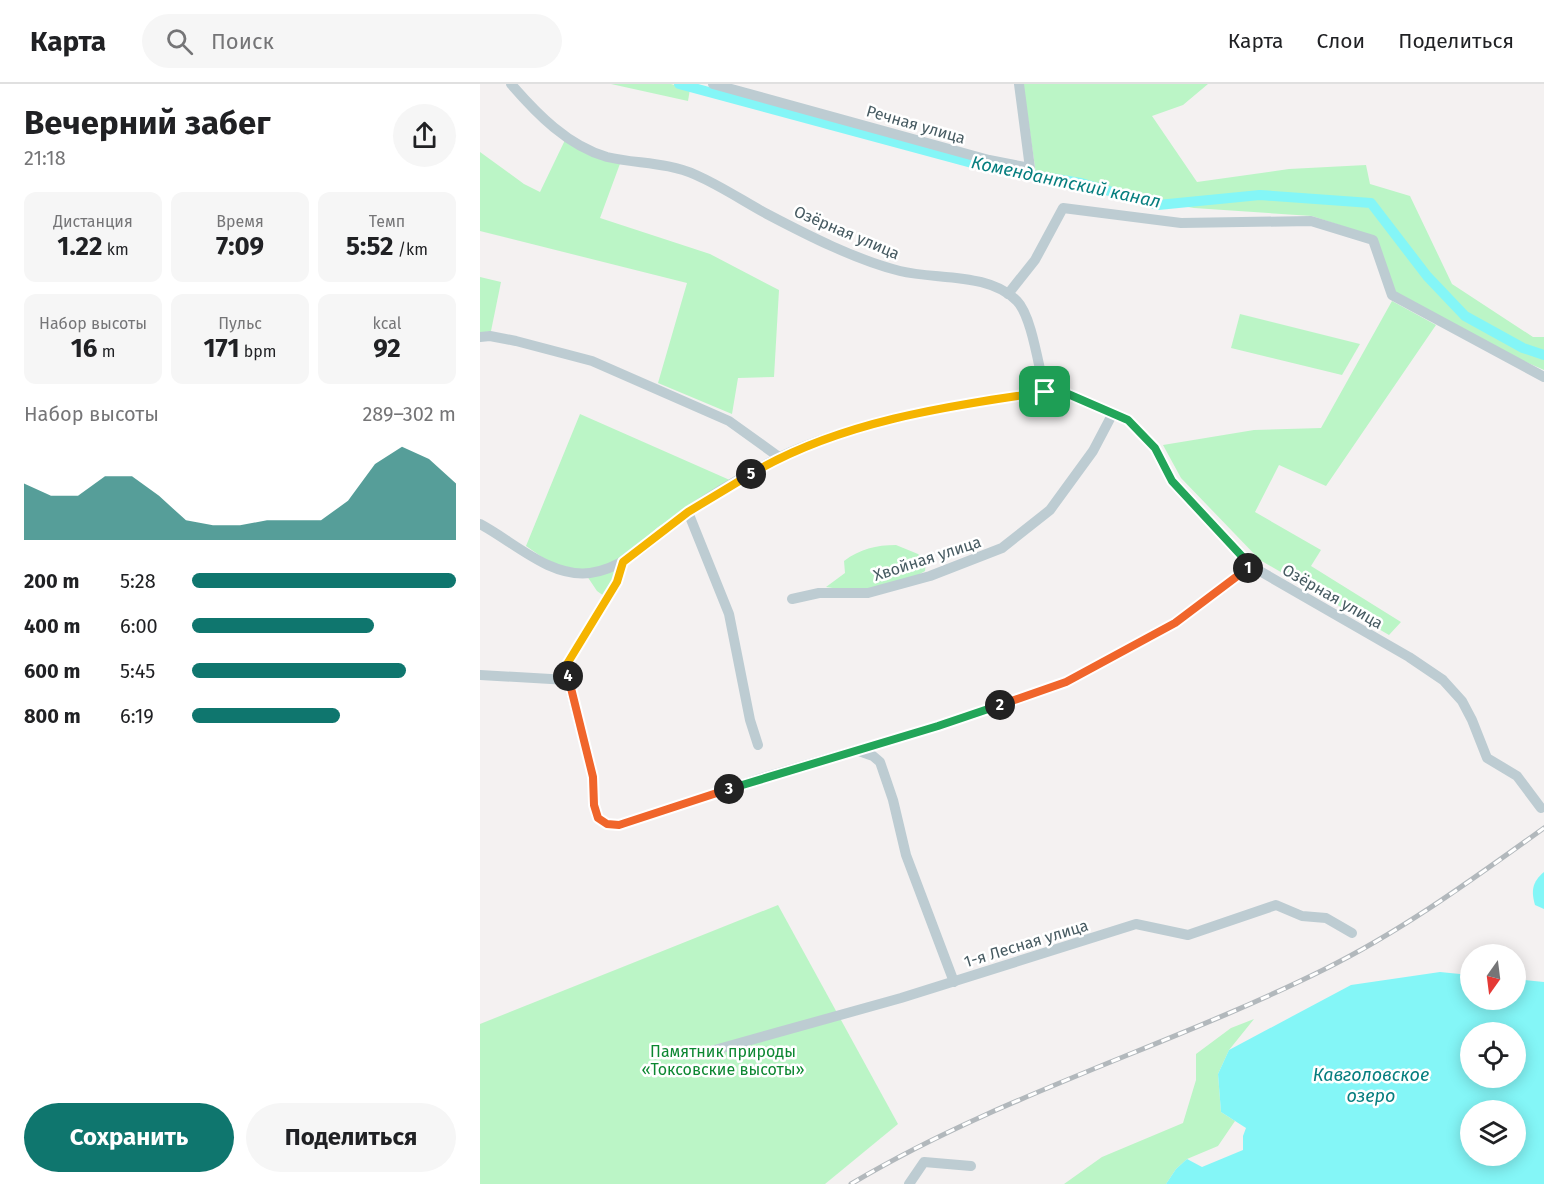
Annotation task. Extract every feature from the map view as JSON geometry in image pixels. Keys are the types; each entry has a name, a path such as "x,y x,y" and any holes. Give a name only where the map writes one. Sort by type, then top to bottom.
{"street":[{"name":"Озёрная улица","path":"511,84 551,126 577,143 606,156 665,164 695,174 814,238 900,271 967,280 993,286 1008,294"},
{"name":"Речная улица","path":"713,84 989,160 1030,168 1019,84"},
{"path":"1045,392 1027,321 1018,302 1008,294 1035,260 1063,208 1181,223 1311,221 1373,240 1392,295 1544,377"},
{"path":"480,338 490,336 516,341 592,361 729,421 779,457"},
{"name":"Озёрная улица","path":"623,562 688,512 779,457 841,435 913,416 1045,392 1068,394 1128,420 1155,448 1172,481 1251,566 1409,657 1443,680 1462,701 1487,758 1517,776 1541,808"},
{"name":"Хвойная улица","path":"792,599 819,593 868,593 930,576 1002,548 1050,510 1093,451 1113,413"},
{"path":"688,512 729,614 750,720 758,745"},
{"path":"480,524 551,567 590,573 623,562"},
{"path":"623,562 617,582 567,664 568,680 593,777 594,805 598,818 607,824 619,825 938,726 1066,682 1175,623 1251,566"},
{"path":"480,675 568,680"},
{"path":"856,750 873,756 880,762 893,800 906,855 954,982"},
{"name":"1-я Лесная улица","path":"704,1053 954,982 1136,924 1188,935 1276,905 1302,916 1326,918 1352,933"},
{"path":"909,1184 924,1162 971,1166"}],"green space":[{"path":"611,84 671,84 690,89 688,101"},
{"path":"1023,84 1208,84 1183,105 1152,116 1197,182 1289,169 1366,165 1370,184 1410,196 1452,284 1533,337 1544,337 1544,370 1500,351 1396,293 1375,237 1312,216 1194,208 1037,181"},
{"path":"566,138 621,161 600,218 710,254 779,290 774,377 738,378 732,414 658,383 687,283 480,231 480,152 524,184 540,192"},
{"path":"480,277 501,282 491,331 480,333"},
{"path":"1392,301 1436,325 1326,486 1279,465 1255,512 1321,550 1311,566 1401,622 1389,635 1260,560 1181,478 1163,445 1254,430 1321,428"},
{"path":"1240,314 1360,344 1342,375 1231,348"},
{"path":"580,414 732,481 658,527 622,558 627,563 604,596 597,591 587,576 572,568 552,564 526,546"},
{"path":"896,545 918,554 926,562 925,571 890,586 851,590 826,587 845,573 844,561 856,553 868,548"},
{"name":"Памятник природы «Токсовские высоты»","path":"778,905 898,1124 825,1184 480,1184 480,1024"},
{"path":"1254,1019 1229,1050 1218,1074 1221,1112 1235,1121 1218,1146 1187,1159 1176,1169 1166,1184 1064,1184 1102,1157 1183,1123 1196,1080 1196,1054 1231,1028"}],"water":[{"path":"1544,872 1544,909 1535,905 1533,891 1537,879"},
{"name":"Кавголовское озеро","path":"1440,972 1460,974 1460,1010 1526,1010 1526,980 1544,982 1544,1184 1166,1184 1176,1169 1187,1159 1202,1167 1243,1150 1243,1136 1246,1128 1221,1112 1218,1074 1229,1050 1351,985"}],"waterway":[{"name":"Комендантский канал","path":"679,84 994,169 1081,183 1158,205 1260,195 1371,203 1427,276 1465,316 1523,348 1544,355"}],"railway":[{"path":"851,1184 908,1152 1025,1097 1264,998 1323,970 1381,939 1464,885 1544,828"}],"route":[{"path":"1045,392 1068,394 1128,420 1155,448 1172,481 1251,566 1175,623 1066,682 938,726 768,776 619,825 607,824 598,818 594,805 593,777 568,680 567,664 617,582 623,562 688,512 779,457 806,446 913,416 1045,392"}]}
